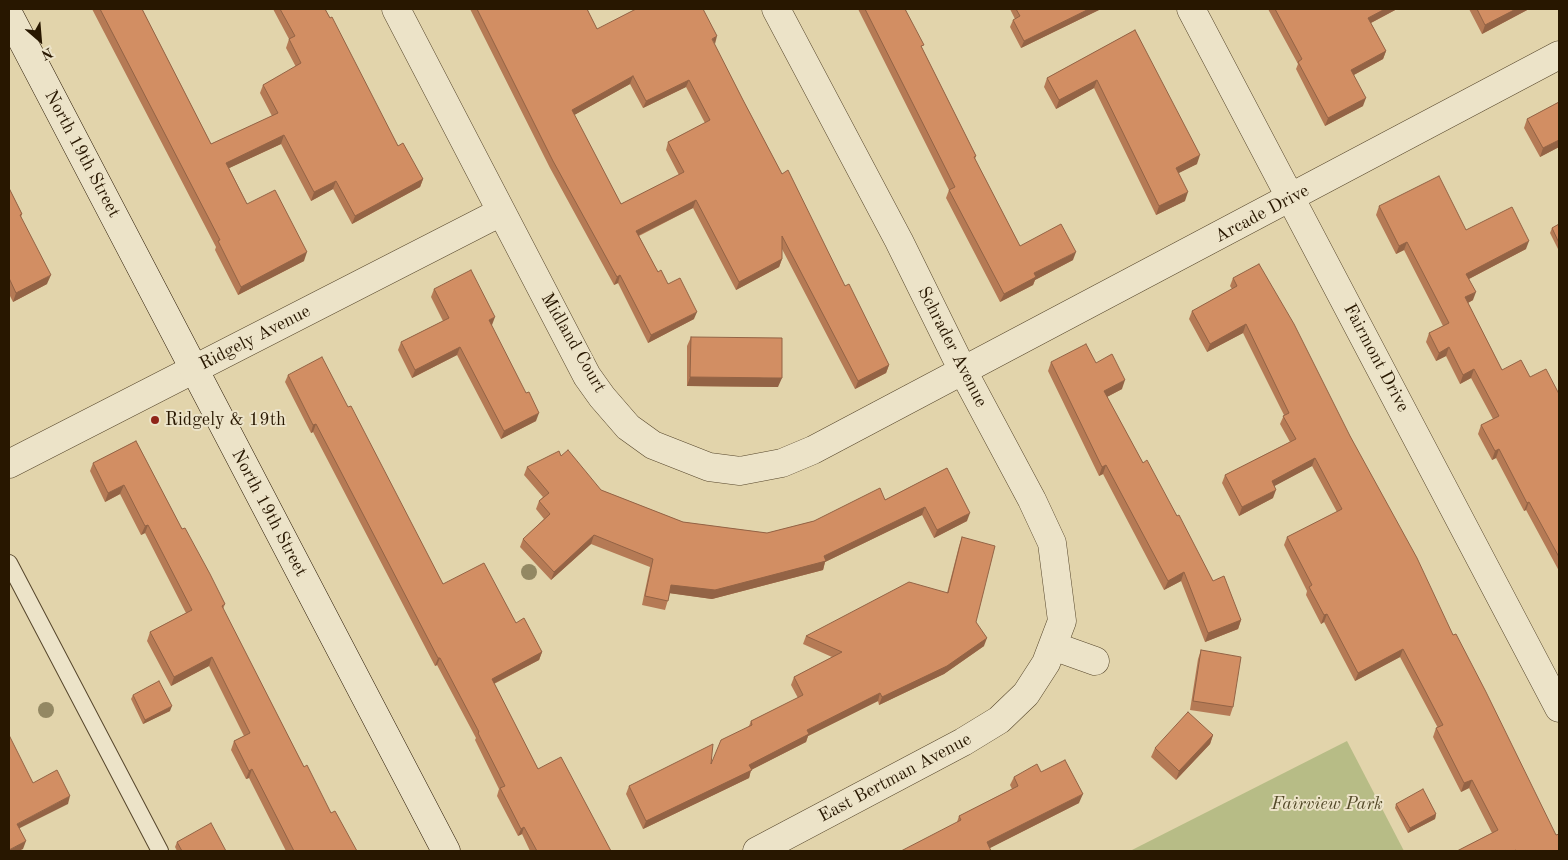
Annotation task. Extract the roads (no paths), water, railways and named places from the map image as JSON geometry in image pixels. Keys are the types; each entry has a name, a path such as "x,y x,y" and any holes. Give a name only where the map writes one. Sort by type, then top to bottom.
{"street":[{"name":"Midland Court","path":"396,9 588,376 602,397 628,427 653,445 708,467 740,471 782,463 813,450 962,371"},
{"name":"Schrader Avenue","path":"776,9 899,241 962,371 1032,500 1052,543 1062,621 1046,663 1026,694"},
{"name":"Fairmont Drive","path":"1191,9 1559,708"},
{"name":"North 19th Street","path":"9,16 446,851"},
{"name":"Arcade Drive","path":"962,371 1292,199 1559,55"},
{"name":"Ridgely Avenue","path":"9,464 501,212"},
{"path":"1053,646 1096,661"},
{"name":"East Bertman Avenue","path":"757,851 963,742 998,720 1026,694"}],"lane":[{"path":"9,563 160,851"}],"place":[{"name":"Ridgely & 19th","path":"155,420"}],"park label":[{"name":"Fairview Park","path":"1327,804"}]}
